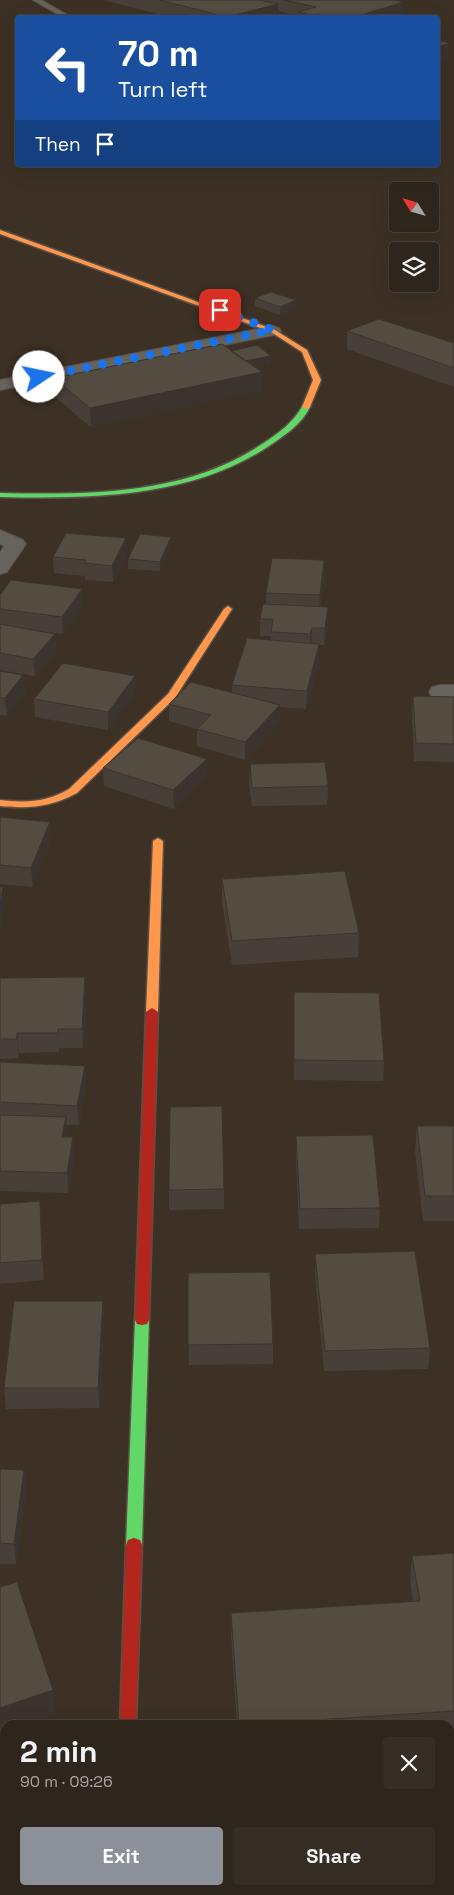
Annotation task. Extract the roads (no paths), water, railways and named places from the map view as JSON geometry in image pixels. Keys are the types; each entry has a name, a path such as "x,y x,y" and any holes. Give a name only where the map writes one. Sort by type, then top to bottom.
{"street":[{"path":"0,232 273,330 304,351 317,380 296,424 258,452 190,480 118,493 0,495"},
{"path":"0,385 273,330"},
{"path":"0,536 16,544 0,568"},
{"path":"0,803 26,808 35,807 62,799 73,791 172,696 228,608"},
{"path":"128,1720 158,841"}],"lane":[{"path":"36,0 64,15"}]}
